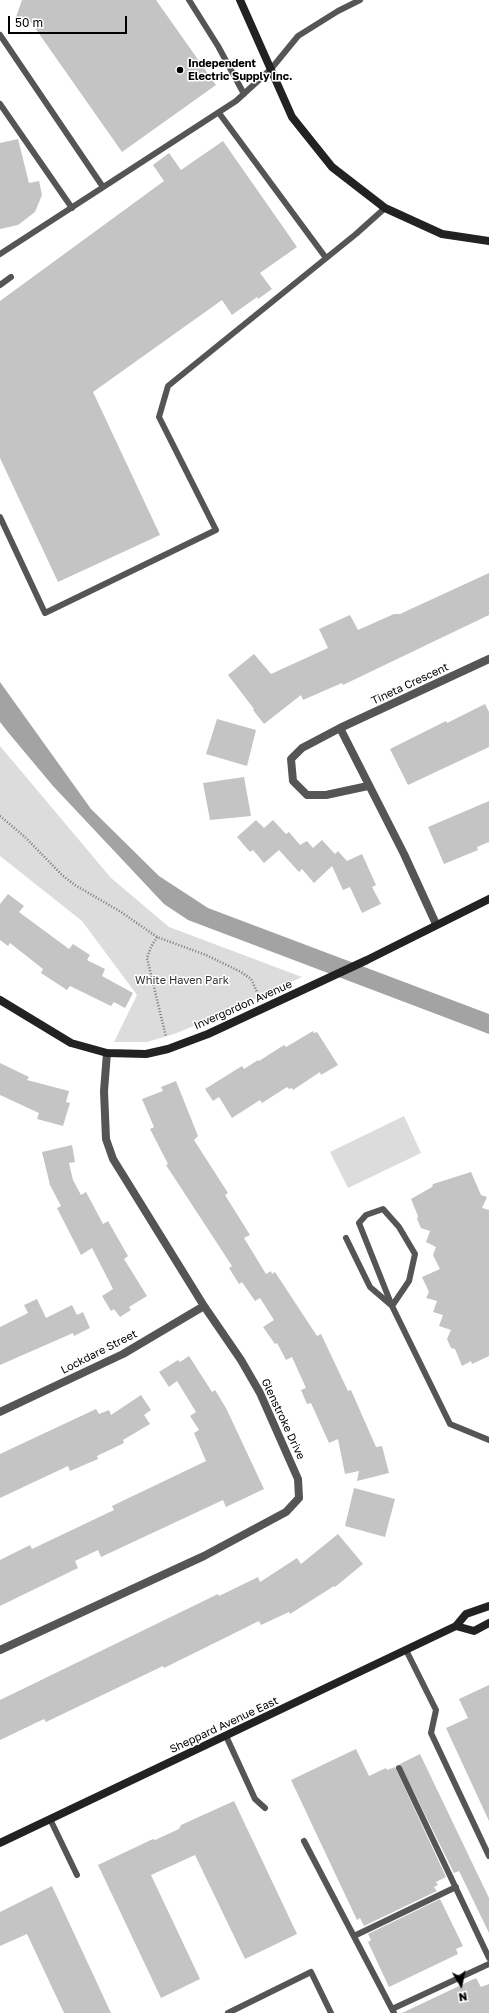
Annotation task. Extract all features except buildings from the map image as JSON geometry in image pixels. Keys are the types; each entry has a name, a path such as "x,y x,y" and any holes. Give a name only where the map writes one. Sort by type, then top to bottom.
{"main road":[{"path":"240,0 272,69 292,117 332,167 385,208 442,234 489,241"},
{"name":"Invergordon Avenue","path":"0,1000 71,1043 107,1053 146,1054 168,1049 208,1034 367,960 436,924 489,899"},
{"name":"Sheppard Avenue East","path":"0,1843 456,1626 466,1614 489,1606"},
{"path":"456,1626 474,1631 489,1623"}],"street":[{"name":"Tineta Crescent","path":"368,786 326,795 307,795 293,781 291,759 302,748 340,728 489,658"},
{"path":"340,728 368,786 404,854 436,924"},
{"name":"Glenstroke Drive","path":"0,1650 204,1556 286,1512 298,1498 298,1479 260,1393 241,1360 204,1306 113,1159 106,1139 104,1091 107,1053"},
{"name":"Lockdare Street","path":"0,1412 123,1354 204,1306"}],"lane":[{"path":"189,0 218,46 244,94"},
{"path":"0,254 219,113 244,94 272,69 298,36 338,11 360,0"},
{"path":"0,35 103,187"},
{"path":"0,104 72,208"},
{"path":"219,113 326,258"},
{"path":"0,517 45,613 216,530 159,417 168,386 326,258 385,208"},
{"path":"0,285 11,277"},
{"path":"392,1306 409,1281 415,1254 400,1227 383,1209 366,1215 359,1223 392,1306 450,1424 489,1440"},
{"path":"346,1238 370,1287 392,1306"},
{"path":"406,1650 436,1710 431,1733 489,1856"},
{"path":"226,1736 255,1799 265,1808"},
{"path":"399,1768 489,1958"},
{"path":"50,1819 78,1875"},
{"path":"304,1840 393,2011 489,1964"},
{"path":"354,1936 456,1887"},
{"path":"228,2013 311,1972 331,2013"}],"path":[{"path":"0,816 25,837 66,878 157,937 206,955 241,972 251,979 265,1007"},
{"path":"157,937 151,946 147,958 168,1049"}],"green space":[{"name":"White Haven Park","path":"0,746 111,878 169,927 302,977 219,1016 174,1034 147,1042 114,1042 137,995 82,921 0,856"},
{"path":"404,1116 421,1153 348,1188 330,1152"}],"shaded area":[{"path":"0,682 91,809 159,876 208,908 489,1014 489,1034 188,920 164,904 53,786 0,722"}],"place":[{"name":"Independent Electric Supply Inc.","path":"180,70"}]}
